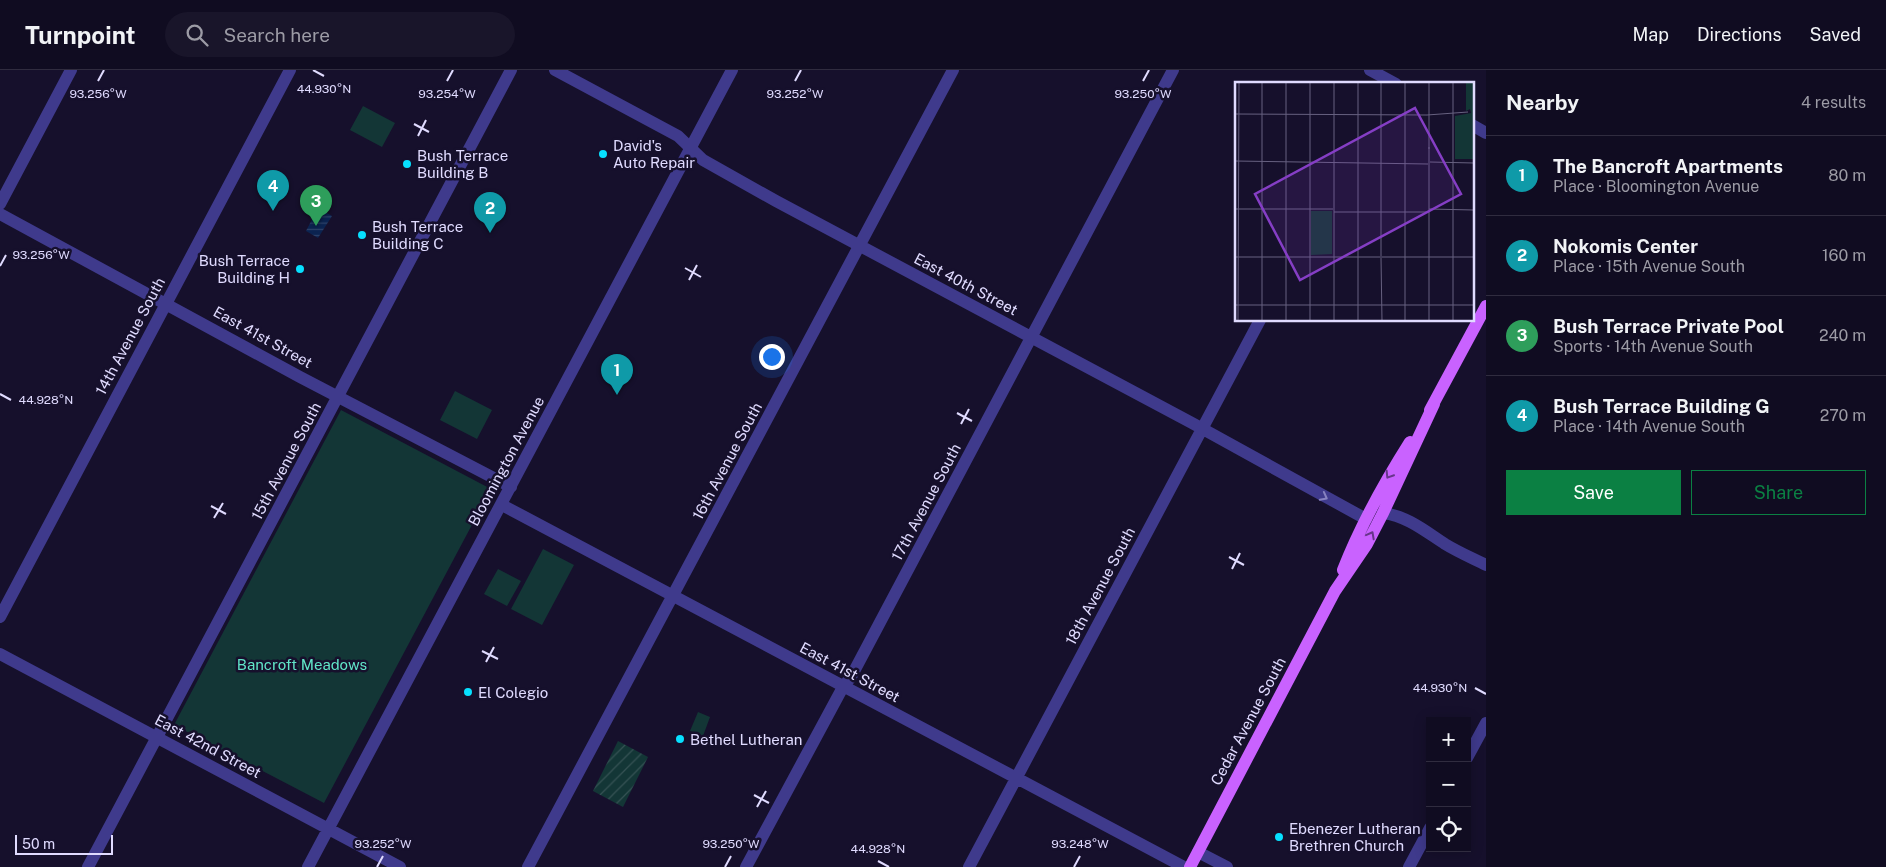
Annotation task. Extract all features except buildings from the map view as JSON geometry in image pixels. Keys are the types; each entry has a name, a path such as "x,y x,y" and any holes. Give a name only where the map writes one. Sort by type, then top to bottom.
{"main road":[{"name":"Cedar Avenue South","path":"1190,867 1335,591 1367,544 1434,404 1486,306"},
{"name":"Cedar Avenue South","path":"1335,591 1355,539 1384,482 1434,404"}],"street":[{"path":"0,204 71,70"},
{"name":"14th Avenue South","path":"0,617 290,70"},
{"name":"15th Avenue South","path":"88,867 338,397 464,154 511,70"},
{"name":"East 40th Street","path":"555,70 678,136 703,160 1202,428 1366,519"},
{"name":"Bloomington Avenue","path":"308,867 732,70"},
{"name":"16th Avenue South","path":"528,867 953,70"},
{"name":"17th Avenue South","path":"746,867 843,687 851,677 1173,70"},
{"path":"1370,70 1391,79"},
{"path":"1474,127 1486,133"},
{"name":"East 41st Street","path":"0,214 338,397 511,487"},
{"name":"18th Avenue South","path":"969,867 1259,321"},
{"name":"East 41st Street","path":"502,505 1184,867"},
{"path":"1383,513 1396,514 1486,566"},
{"name":"East 42nd Street","path":"0,654 400,867"},
{"path":"1471,750 1486,722"},
{"path":"1409,867 1426,835"},
{"path":"1198,852 1227,867"}],"green space":[{"path":"363,106 395,123 382,147 350,130"},
{"path":"455,391 492,410 477,439 440,420"},
{"name":"Bancroft Meadows","path":"341,410 491,489 324,803 174,725"},
{"path":"543,549 574,565 542,625 511,609"},
{"path":"498,569 521,581 507,606 484,594"},
{"path":"698,712 710,717 703,736 690,731"},
{"path":"618,741 648,757 623,807 593,791"}],"water":[{"path":"318,208 332,216 318,238 306,231"}],"place":[{"name":"David's Auto Repair","path":"603,154"},
{"name":"Bush Terrace Building B","path":"407,164"},
{"name":"Bush Terrace Building G","path":"273,211"},
{"name":"Bush Terrace Private Pool","path":"316,226"},
{"name":"Nokomis Center","path":"490,233"},
{"name":"Bush Terrace Building C","path":"362,235"},
{"name":"Bush Terrace Building H","path":"300,269"},
{"name":"The Bancroft Apartments","path":"617,395"},
{"name":"El Colegio","path":"468,692"},
{"name":"Bethel Lutheran","path":"680,739"},
{"name":"Ebenezer Lutheran Brethren Church","path":"1279,837"}]}
